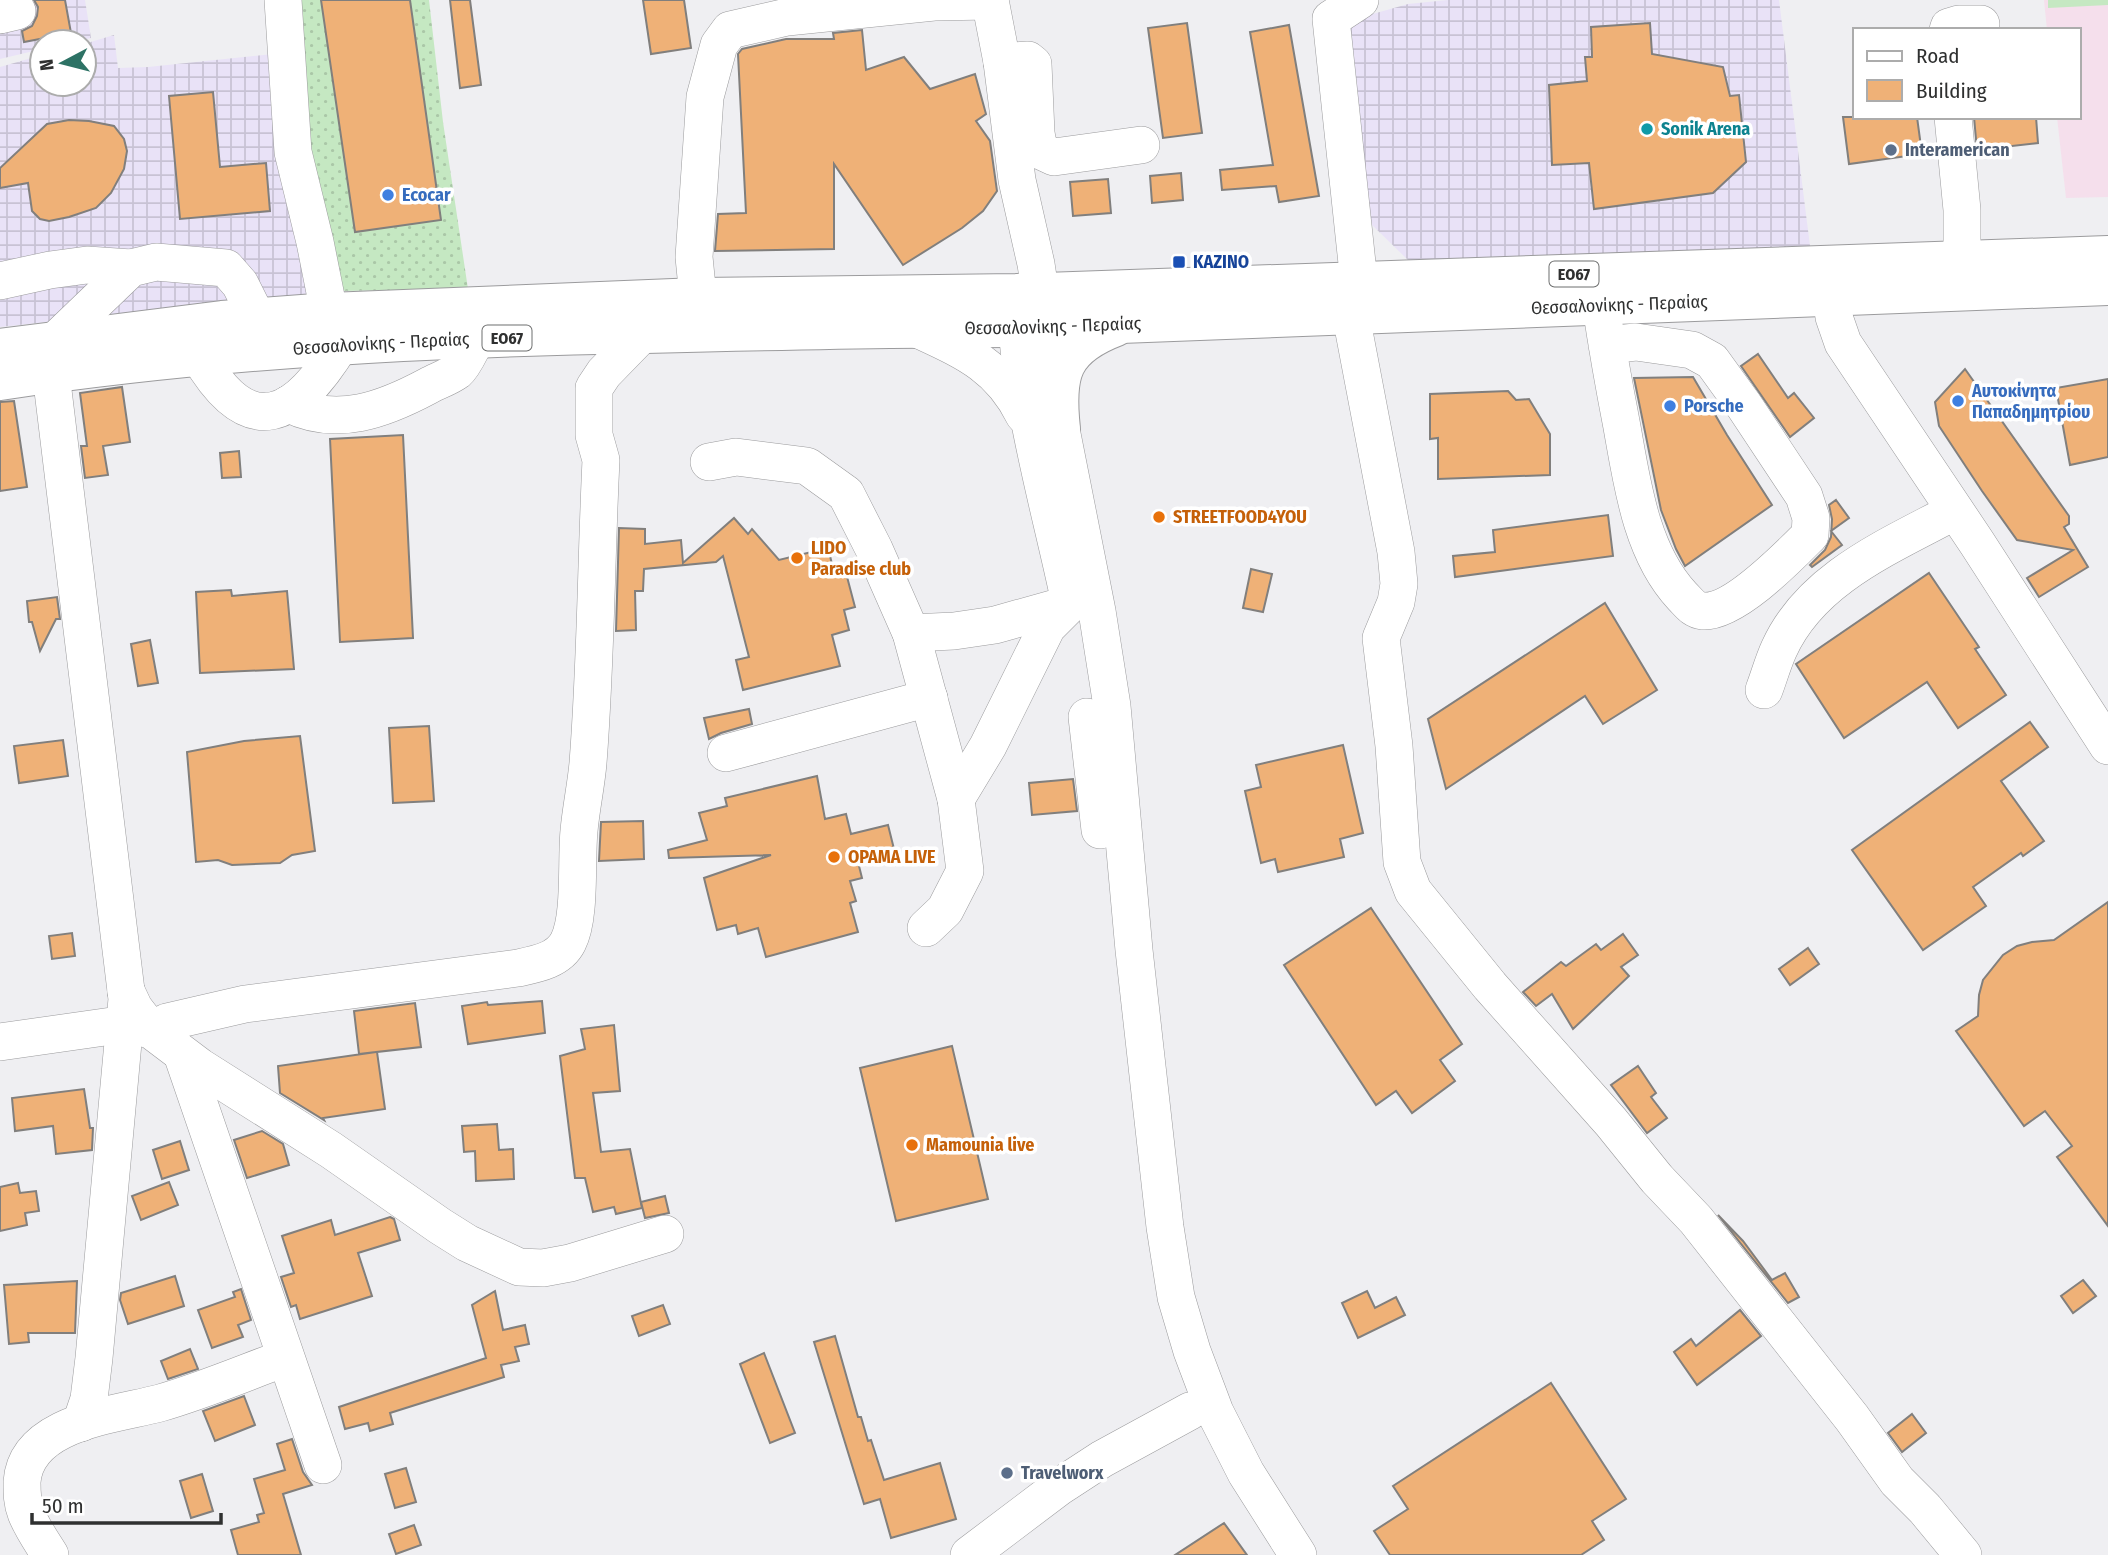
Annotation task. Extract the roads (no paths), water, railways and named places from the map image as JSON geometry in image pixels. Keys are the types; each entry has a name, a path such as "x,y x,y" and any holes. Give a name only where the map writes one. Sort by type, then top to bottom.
{"main road":[{"name":"Θεσσαλονίκης - Περαίας","path":"0,348 53,358 199,355 335,328 698,297 1030,310 1355,299 1962,260 2108,255"},
{"name":"Θεσσαλονίκης - Περαίας","path":"0,381 53,358 256,316 335,328 477,338 913,327 1030,310 1123,324 1355,299 1601,306 2108,286"},
{"path":"1047,432 1065,365 1077,347 1094,335 1123,324"}],"street":[{"path":"199,355 209,374 238,403 268,412 281,410 314,385 335,328 293,152 283,0"},
{"path":"698,297 694,257 705,97 719,45 730,30 787,18 934,2 990,0 1002,62 1030,310 1070,604 1080,653 1149,1266 1160,1319 1191,1411 1211,1455 1269,1555"},
{"path":"1360,0 1331,19 1355,299 1396,552 1399,584 1396,602 1381,638 1394,746 1402,862 1413,891 1490,986 1611,1122 1657,1179 1696,1220 1853,1418 1897,1481 1925,1509 1963,1555"},
{"path":"1002,62 1028,60 1033,64 1039,150 1054,157 1141,145"},
{"path":"1953,119 1962,210 1962,260"},
{"path":"0,281 87,265 131,268 156,262 226,268 240,284 256,316"},
{"path":"81,1423 89,1399 134,1015 53,358 131,268"},
{"path":"1831,296 1834,317 1843,343 2108,746"},
{"path":"1601,306 1607,345 1632,482 1648,537 1666,574 1694,609 1706,611 1718,608 1752,589 1810,535 1811,517 1804,496 1712,361 1692,350 1680,348 1636,342 1607,345"},
{"path":"913,327 966,352 1000,378 1017,402 1047,432 1097,611 1112,706 1134,950 1165,1227 1177,1297 1192,1351 1215,1412 1246,1473 1298,1555"},
{"path":"0,1042 134,1015 177,1019 257,1002 519,968 557,955 567,944 573,929 579,830 589,741 601,460 594,435 594,388 604,373 642,334"},
{"path":"289,404 318,415 352,415 383,408 458,370 477,338"},
{"path":"709,462 736,457 807,466 846,494 911,633 956,799 965,871 945,910 926,928"},
{"path":"1764,690 1779,649 1791,628 1830,583 1874,555 1955,511"},
{"path":"911,633 995,625 1070,604"},
{"path":"956,799 988,746 1047,627 1070,604"},
{"path":"726,753 929,698"},
{"path":"134,1015 182,1054 331,1150 440,1226 467,1243 519,1267 543,1268 570,1264 665,1234"},
{"path":"182,1054 323,1465"},
{"path":"50,1555 8,1511 22,1496 23,1476 28,1459 46,1439 66,1428 163,1402 285,1359"},
{"path":"969,1555 1102,1459 1191,1411"}],"place":[{"name":"Sonik Arena","path":"1647,129"},
{"name":"Interamerican","path":"1891,150"},
{"name":"Ecocar","path":"388,195"},
{"name":"ΚΑΖΙΝΟ","path":"1179,262"},
{"name":"Αυτοκίνητα Παπαδημητρίου","path":"1958,401"},
{"name":"Porsche","path":"1670,406"},
{"name":"STREETFOOD4YOU","path":"1159,517"},
{"name":"LIDO Paradise club","path":"797,558"},
{"name":"ΟΡΑΜΑ LIVE","path":"834,857"},
{"name":"Mamounia live","path":"912,1145"},
{"name":"Travelworx","path":"1007,1473"}]}
